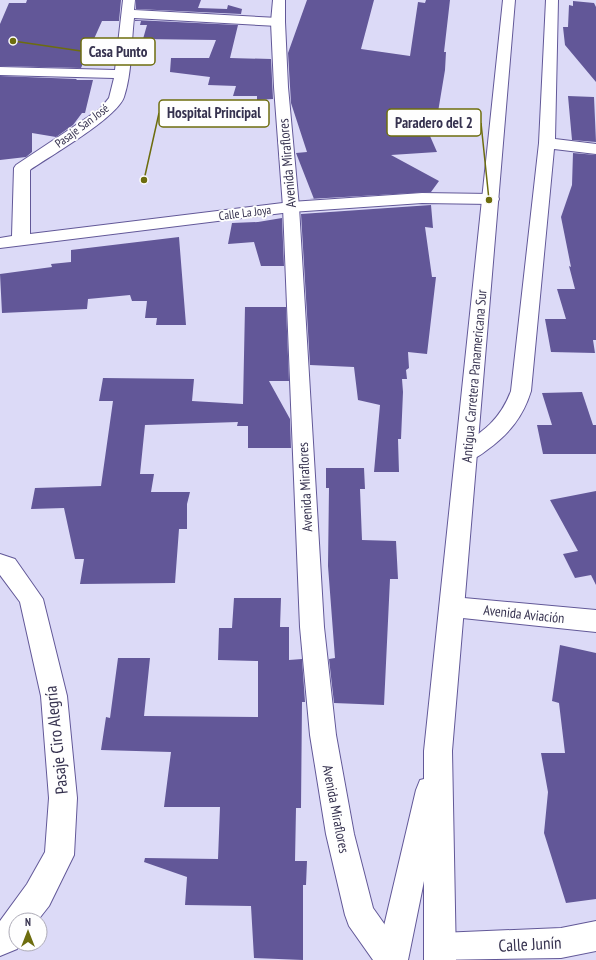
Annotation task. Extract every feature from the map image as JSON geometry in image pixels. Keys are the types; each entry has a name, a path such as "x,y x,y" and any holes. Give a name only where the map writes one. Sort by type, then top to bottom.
{"main road":[{"name":"Avenida Miraflores","path":"279,0 278,22 281,87 292,207 312,627 322,735 340,834 360,915 392,960"},
{"name":"Antigua Carretera Panamericana Sur","path":"440,954 438,751 509,0"},
{"path":"467,453 498,432 516,408 521,391 547,144 552,0"},
{"path":"128,7 278,22"},
{"name":"Pasaje San José","path":"21,240 22,168 105,112 116,99 121,74 128,7"},
{"path":"0,71 121,74"},
{"path":"547,144 596,149"},
{"name":"Calle La Joya","path":"0,243 292,207 422,198 491,199"},
{"name":"Pasaje Ciro Alegría","path":"0,564 7,566 30,599 54,696 63,798 59,855 38,895 25,912"},
{"name":"Avenida Aviación","path":"452,607 596,622"},
{"name":"Antigua Carretera Panamericana Sur","path":"392,960 438,751"},
{"path":"0,941 8,935"},
{"name":"Calle Junín","path":"440,954 561,943 596,936"}],"building":[{"path":"27,0 121,0 119,21 102,21 81,68 0,66 0,24 9,3 26,3"},
{"path":"136,0 201,0 198,8 227,9 228,5 242,9 241,14 136,9"},
{"path":"307,0 374,0 361,49 410,56 418,2 425,3 426,0 450,0 444,52 446,52 445,70 434,136 430,136 437,152 391,155 439,181 431,192 314,199 296,153 307,152 291,103 288,53"},
{"path":"573,1 594,3 596,7 596,82 565,45 563,27 568,27 569,5 573,6"},
{"path":"135,20 238,25 230,58 271,59 273,99 257,100 257,96 233,96 236,86 208,85 210,77 170,72 171,58 209,58 216,40 143,39 147,25 140,25 141,21"},
{"path":"0,76 93,80 85,113 82,113 73,125 56,137 32,133 32,152 26,157 0,160"},
{"path":"568,96 594,97 596,142 572,140"},
{"path":"573,153 596,155 596,340 593,340 595,353 551,352 545,319 566,319 557,289 575,289 569,266 571,267 561,217 572,185"},
{"path":"431,205 433,228 425,227 432,277 436,277 427,354 408,352 409,368 406,370 407,379 402,379 403,392 401,439 398,439 399,472 374,472 380,405 358,400 354,367 310,365 301,214"},
{"path":"282,218 284,266 261,266 254,242 228,244 232,223 258,222"},
{"path":"179,237 186,325 156,325 157,318 145,318 147,301 132,301 130,295 88,299 87,309 2,313 0,274 52,267 51,264 71,262 71,250"},
{"path":"245,307 286,307 289,381 269,381 290,419 291,448 248,448 248,426 237,426 238,422 145,425 140,474 154,474 151,492 190,492 187,504 187,529 179,529 175,583 80,584 84,559 75,559 64,508 31,509 35,488 101,486 113,401 99,401 103,378 194,379 192,401 243,404"},
{"path":"582,392 593,425 596,425 596,454 543,454 537,425 552,425 542,393"},
{"path":"326,468 364,468 365,489 360,489 362,540 396,541 398,579 390,579 384,705 334,703 329,659 335,658 328,566 329,488 326,488"},
{"path":"596,491 596,585 591,575 575,578 563,554 578,551 550,500"},
{"path":"234,598 281,598 280,627 289,627 289,660 302,659 305,702 302,702 301,808 296,808 295,861 307,861 306,885 303,885 303,960 254,958 251,906 185,905 187,877 144,862 145,858 218,859 220,807 164,807 171,752 101,750 106,717 110,718 118,658 150,658 144,716 258,717 258,661 218,660 219,628 232,628"},
{"path":"560,645 596,653 596,899 566,903 544,833 548,792 541,753 565,753 559,703 552,701"}],"place":[{"name":"Casa Punto","path":"13,41"},
{"name":"Hospital Principal","path":"144,180"},
{"name":"Paradero del 2","path":"489,200"}]}
